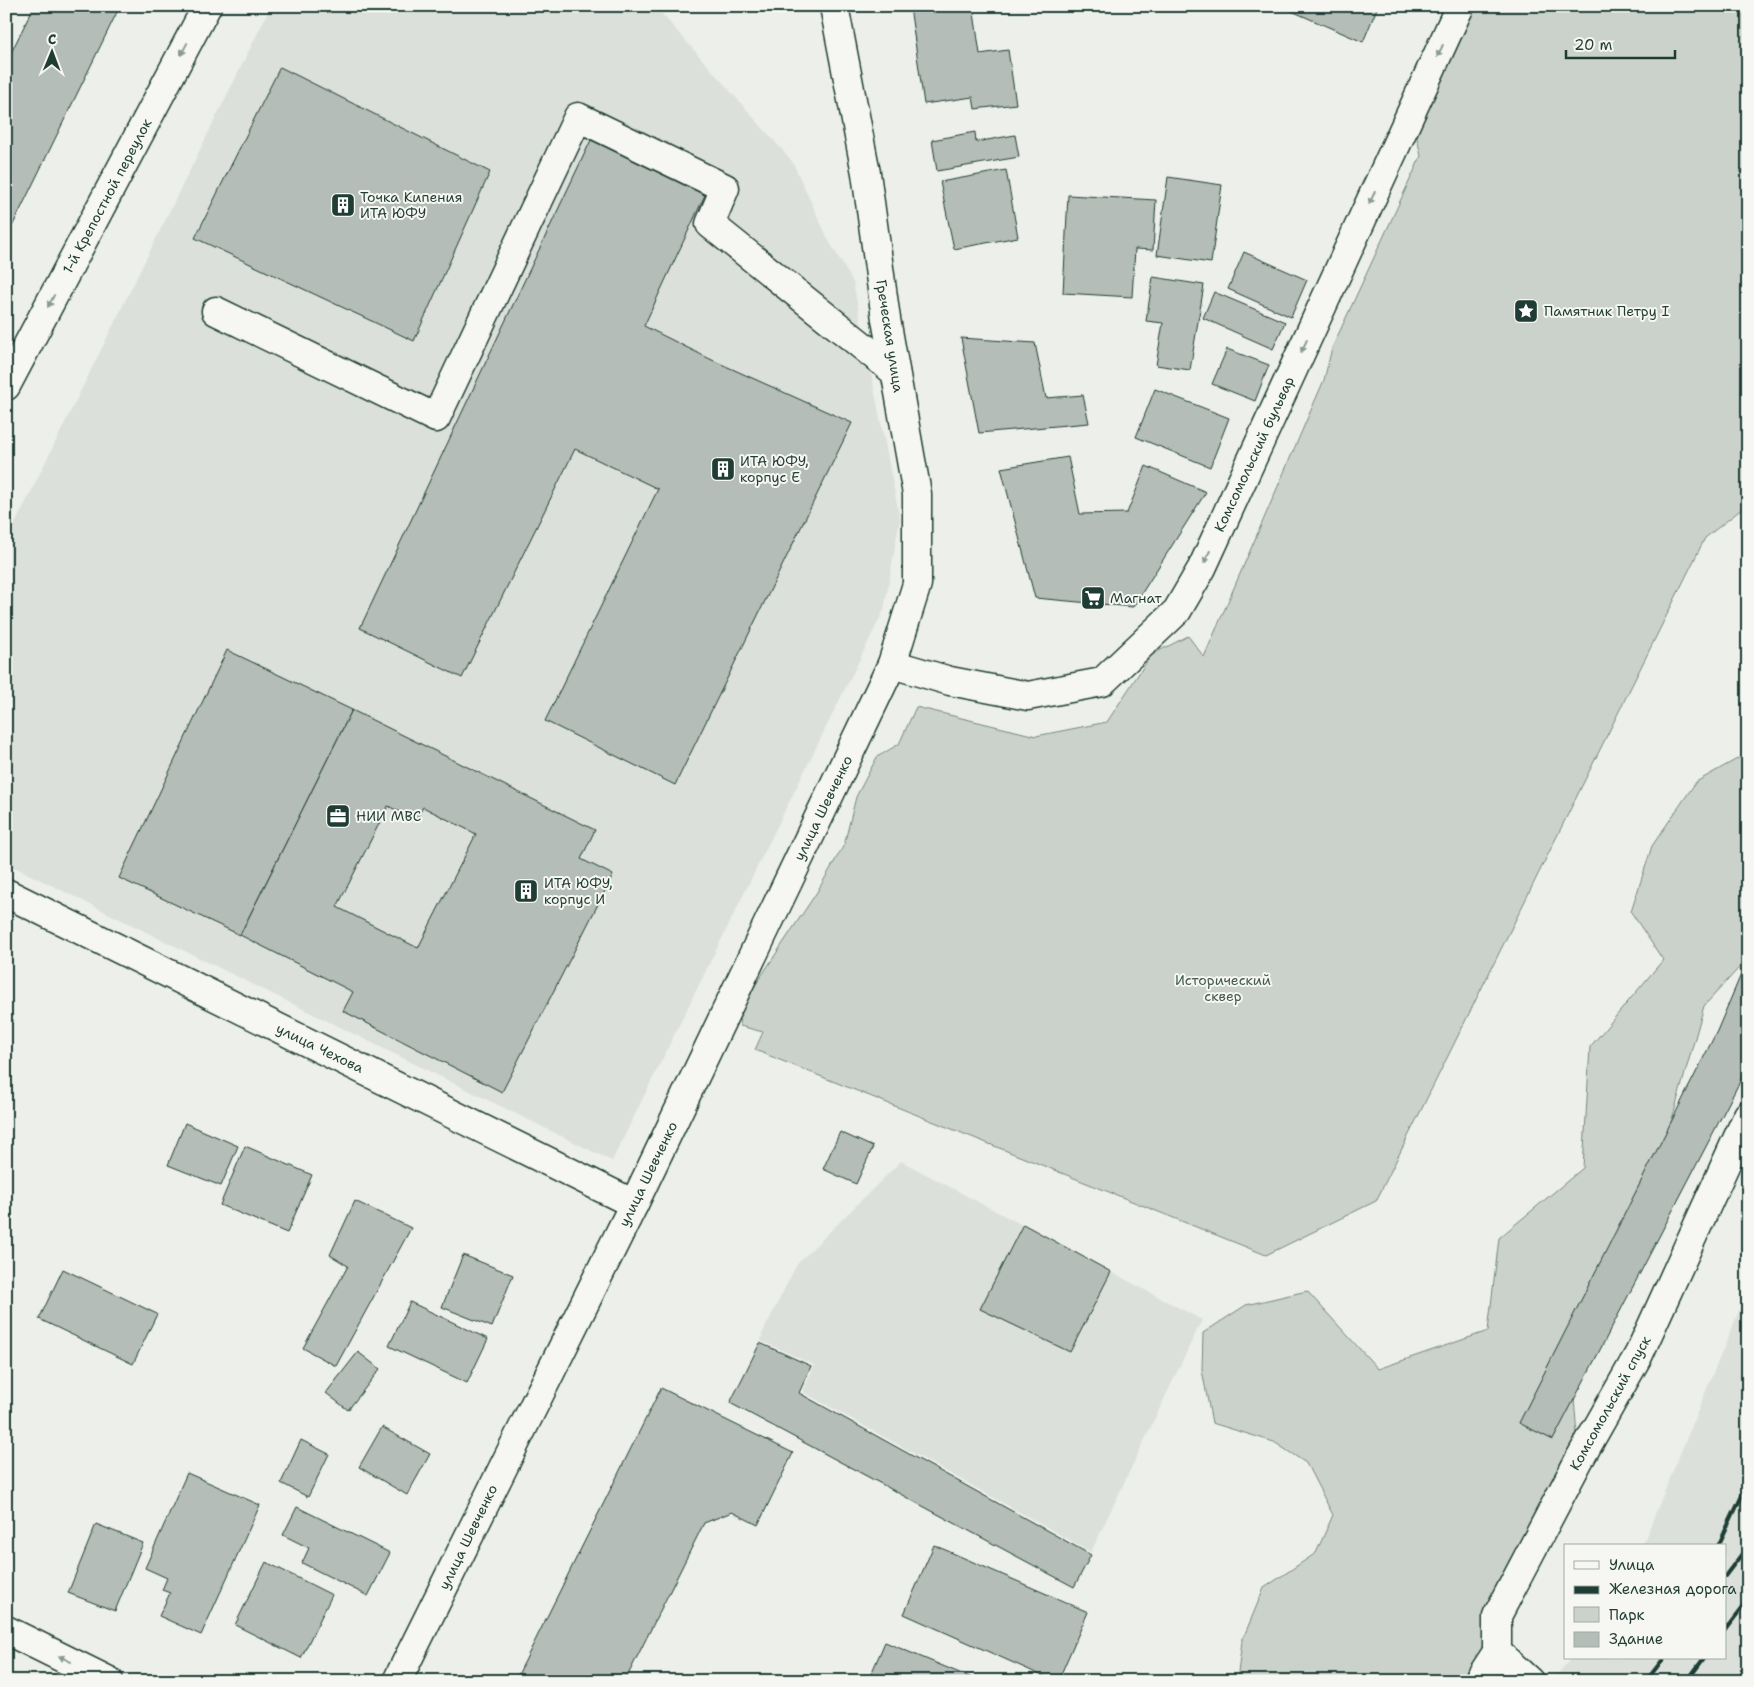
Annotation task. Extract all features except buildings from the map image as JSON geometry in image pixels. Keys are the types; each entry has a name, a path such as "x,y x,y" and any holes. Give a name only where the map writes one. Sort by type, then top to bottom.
{"street":[{"name":"Греческая улица","path":"834,6 866,173 886,319 917,494 917,584 892,664"},
{"name":"Комсомольский бульвар","path":"892,664 950,681 1028,696 1102,682 1177,611 1202,568 1460,6"},
{"name":"1-й Крепостной переулок","path":"6,386 200,8"},
{"path":"216,311 436,418 578,117 724,188 710,224 895,372"},
{"name":"улица Шевченко","path":"397,1681 634,1204 892,664"},
{"name":"улица Чехова","path":"6,893 634,1204"},
{"name":"Комсомольский спуск","path":"1497,1652 1498,1616 1579,1460 1639,1354 1748,1115"},
{"path":"6,1630 109,1681"},
{"path":"1478,1681 1497,1652 1529,1681"}],"shaded area":[{"path":"271,6 655,6 792,161 829,241 853,282 900,519 884,610 612,1161 6,863 6,542"},
{"path":"901,1161 1202,1320 1091,1552 803,1392 814,1365 761,1341 762,1334 797,1264"},
{"path":"1748,1289 1748,1681 1552,1681 1569,1660 1726,1660 1726,1544 1643,1544"}],"green space":[{"name":"Исторический сквер","path":"1479,6 1748,6 1748,504 1705,538 1376,1201 1266,1255 755,1050 763,1032 740,1026 738,1011 817,892 844,845 856,797 877,757 899,744 916,707 1036,736 1107,722 1151,655 1188,636 1204,657 1324,380 1332,348 1421,156 1417,138 1423,110 1461,28"},
{"path":"1748,751 1748,958 1704,1006 1641,1229 1573,1385 1579,1460 1481,1681 1237,1681 1242,1641 1264,1588 1316,1553 1333,1515 1306,1463 1274,1442 1212,1423 1202,1370 1203,1333 1246,1305 1307,1291 1378,1369 1488,1331 1499,1238 1583,1168 1590,1047 1663,960 1631,912 1652,846 1696,782 1746,754"}],"railway":[{"path":"1719,1544 1748,1483"},
{"path":"1726,1575 1748,1546"},
{"path":"1726,1629 1748,1600"},
{"path":"1646,1681 1662,1660"},
{"path":"1687,1681 1703,1660"}],"place":[{"name":"Точка Кипения ИТА ЮФУ","path":"343,205"},
{"name":"Памятник Петру I","path":"1526,311"},
{"name":"ИТА ЮФУ, корпус Е","path":"723,469"},
{"name":"Магнат","path":"1093,598"},
{"name":"НИИ МВС","path":"338,816"},
{"name":"ИТА ЮФУ, корпус И","path":"526,891"}]}
